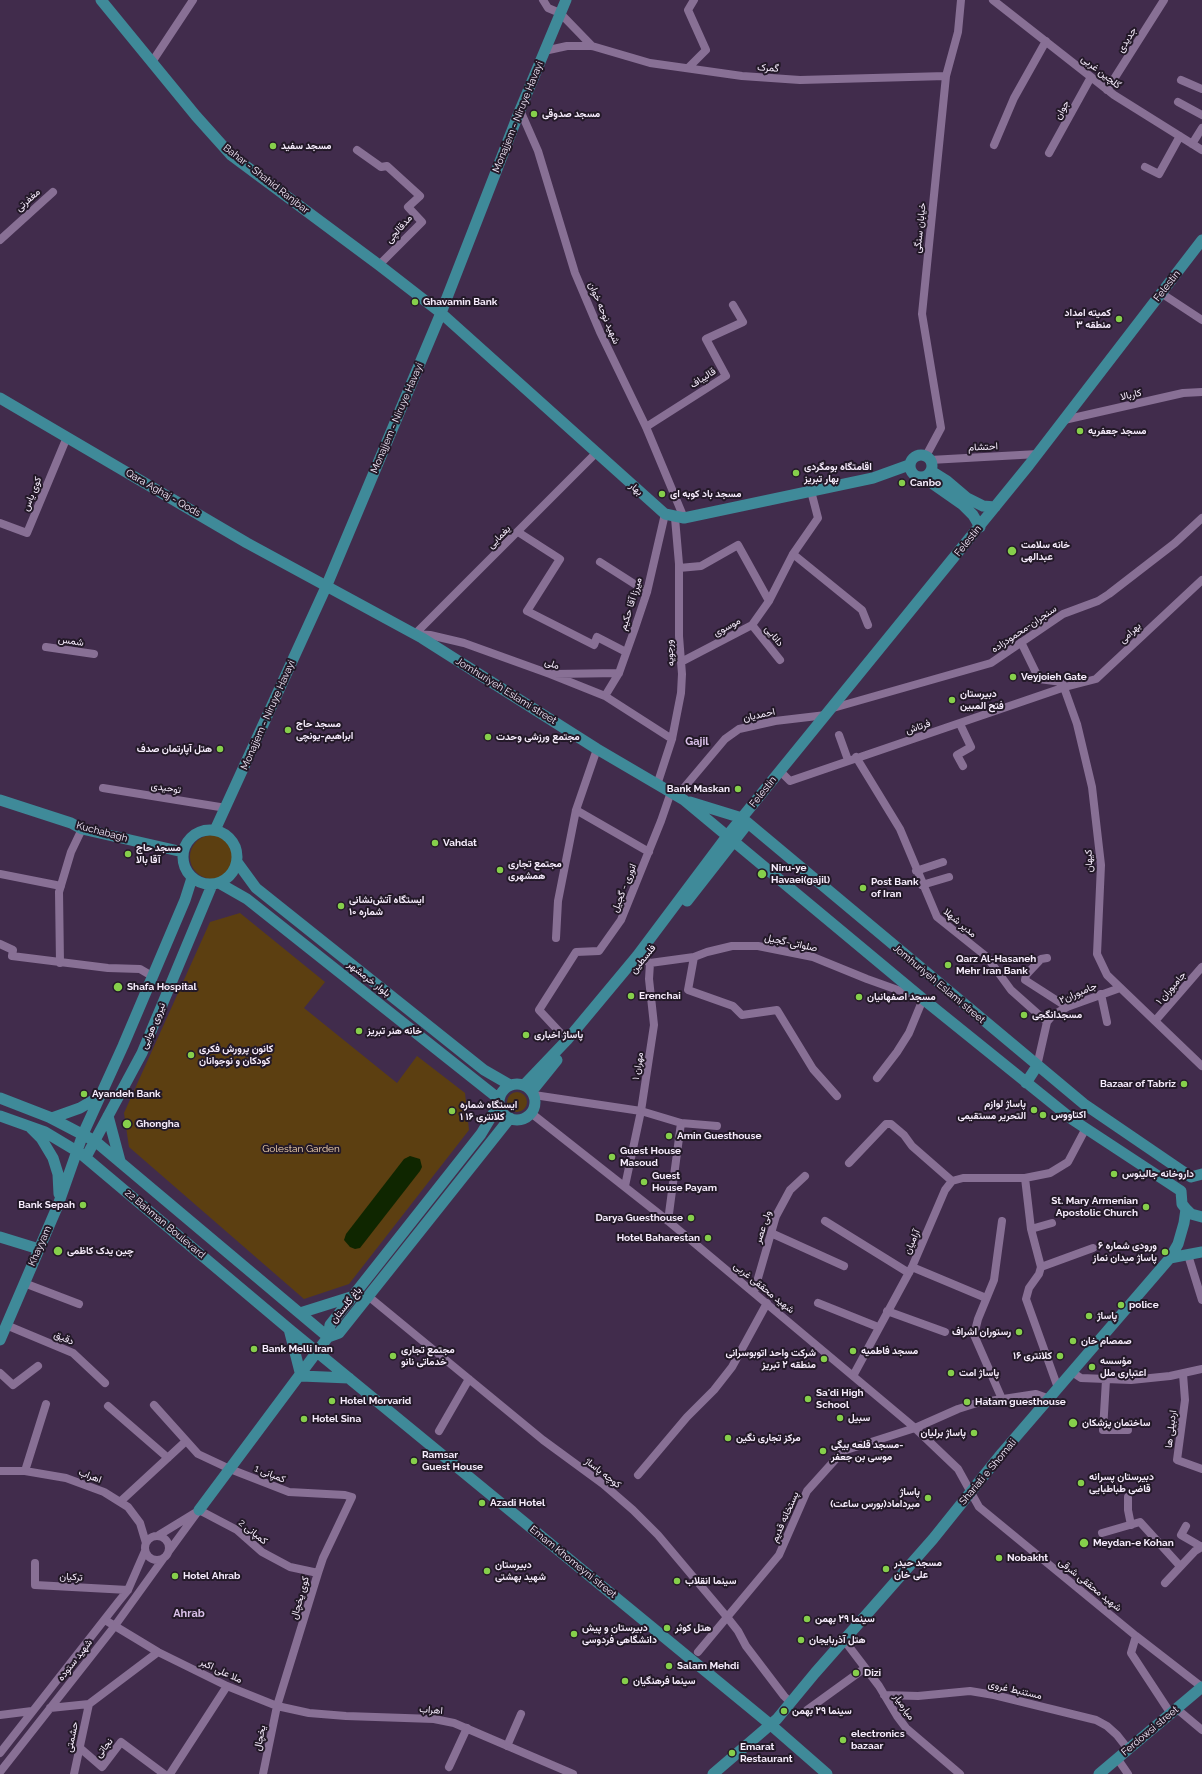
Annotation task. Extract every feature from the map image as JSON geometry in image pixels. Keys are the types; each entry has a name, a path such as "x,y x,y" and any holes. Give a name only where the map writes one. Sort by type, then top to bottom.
{"main road":[{"name":"Bahar - Shahid Ranjbar","path":"101,0 231,155 379,264 441,313"},
{"name":"Monajjem - Niruye Havayi","path":"215,830 326,587 441,313 520,110 566,0"},
{"name":"Felestin","path":"730,838 745,820 780,771 1038,454 1202,240"},
{"name":"بهار","path":"441,313 596,453 675,517"},
{"name":"Qara Aghaj - Qods","path":"0,398 326,587"},
{"path":"980,527 973,515 968,510 940,488 925,468 921,454 915,455 911,459 909,464 910,470 925,468 947,481 967,498 983,506 995,507"},
{"path":"884,475 909,464"},
{"path":"675,517 925,468"},
{"name":"Jomhuriyeh Eslami street","path":"326,587 415,634 597,749 657,785 677,796 745,820 1084,1104 1196,1175"},
{"name":"Jomhuriyeh Eslami street","path":"677,796 730,838 1026,1083 1086,1128 1181,1191 1182,1204 1186,1209"},
{"name":"Kuchabagh","path":"0,800 71,823 82,829 183,852"},
{"path":"215,830 228,836 233,842 236,848 237,862 231,875 216,884 205,884 192,878 184,866 183,852 186,845 195,834 201,831 215,830"},
{"name":"فلسطین","path":"530,1090 643,960 730,838"},
{"name":"بلوار خرمشهر","path":"237,862 256,888 484,1070 510,1085"},
{"name":"نیروی هوایی","path":"76,1150 185,900 192,878"},
{"name":"بلوار خرمشهر","path":"216,884 247,899 390,1012 499,1101"},
{"name":"نیروی هوایی","path":"86,1157 142,1053 216,884"},
{"name":"فلسطین","path":"530,1090 567,1040 643,960"},
{"path":"390,1012 398,1002"},
{"path":"1026,1083 1037,1066"},
{"path":"515,1084 530,1090 535,1104 528,1116 519,1119 510,1118 502,1112 499,1101 503,1090 510,1085 515,1084"},
{"path":"52,1118 80,1108 99,1097"},
{"path":"0,1098 52,1118 83,1134"},
{"name":"باغ گلستان","path":"328,1337 330,1326 481,1134 499,1101"},
{"name":"22 Bahman Boulevard","path":"0,1116 45,1132 86,1157 317,1352"},
{"path":"108,1116 120,1162"},
{"name":"باغ گلستان","path":"328,1337 339,1333 510,1118"},
{"path":"27,1125 41,1138 53,1158 56,1166 60,1190 58,1205"},
{"name":"22 Bahman Boulevard","path":"83,1134 95,1140 328,1337"},
{"name":"Khayyam","path":"0,1340 58,1205 76,1150"},
{"path":"1196,1175 1202,1164"},
{"path":"1186,1209 1191,1214 1202,1217"},
{"name":"Shariati e Shomali","path":"713,1774 771,1725 932,1539 970,1492 1050,1400 1058,1388 1170,1258 1178,1244 1186,1209"},
{"path":"0,1237 39,1249"},
{"path":"1170,1258 1202,1252"},
{"path":"300,1313 354,1296"},
{"path":"289,1329 301,1376"},
{"path":"199,1510 301,1376 328,1337"},
{"name":"Emam Khomeyni street","path":"317,1352 771,1725 827,1774"},
{"path":"301,1376 349,1378"},
{"name":"Ferdowsi street","path":"1099,1774 1202,1687"}],"street":[{"path":"152,62 193,0"},
{"name":"گمرک","path":"543,0 548,8 560,13 592,46"},
{"path":"688,68 706,50 688,10 694,0"},
{"name":"خیابان سنگی","path":"925,468 940,428 922,314 946,76 958,32 962,0"},
{"name":"گلچین غربی","path":"993,0 1107,90 1202,150"},
{"name":"جدیدی","path":"1107,90 1164,0"},
{"path":"994,145 1014,98 1046,42"},
{"name":"گمرک","path":"544,51 567,46 592,46 650,63 742,76 800,80 946,76"},
{"name":"جوان","path":"1049,153 1091,77"},
{"path":"1181,80 1202,90"},
{"path":"1178,102 1202,115"},
{"name":"شهید نوحه خوان","path":"520,110 538,150 576,273 600,332 646,427 675,517"},
{"path":"1192,144 1202,128"},
{"path":"1145,167 1159,174 1180,136"},
{"name":"مدقالچی","path":"357,150 381,167 387,166 420,196 408,207 422,222 379,264"},
{"name":"مغفرتی","path":"0,240 53,192"},
{"path":"1162,293 1202,320"},
{"name":"قالیباف","path":"646,427 726,376 706,339 743,322 733,305"},
{"name":"کاربالا","path":"1064,420 1183,393 1202,392"},
{"name":"کوی یاس","path":"0,523 27,533 66,436"},
{"name":"یغمایی","path":"415,634 596,453"},
{"name":"احتشام","path":"925,468 1038,454"},
{"name":"موسوی","path":"681,662 752,625 769,600 793,554 818,518 810,491"},
{"name":"ورجویه","path":"657,785 672,739 681,693 679,568 675,517"},
{"name":"میرزا آقا حکیم","path":"605,696 619,673 675,517"},
{"name":"سنجران-محمودزاده","path":"830,711 991,663 1063,614 1098,601 1109,594 1175,543 1202,518"},
{"path":"518,532 560,559 527,611 594,645 597,637 626,652"},
{"path":"679,568 701,566 738,544 769,600"},
{"path":"793,554 862,610 868,625"},
{"path":"600,562 647,592"},
{"name":"بهرامی","path":"1065,687 1096,679 1202,580"},
{"name":"دانایی","path":"752,625 780,660"},
{"name":"ملی","path":"415,634 430,635 464,644 550,674 605,696 672,739"},
{"path":"1021,642 1039,679 1062,682 1065,687"},
{"name":"شمس","path":"46,647 94,654"},
{"path":"550,674 619,673"},
{"name":"فرتاش","path":"780,771 790,781 1065,687"},
{"name":"کیهان","path":"1065,687 1077,724 1092,786 1100,865 1097,954 1107,975 1202,1066"},
{"name":"احمدیان","path":"677,796 725,739 739,729 830,711"},
{"path":"960,724 971,747 957,755 963,766"},
{"name":"مدیر شهلا","path":"839,735 852,759 900,829 916,871 937,917 987,957 1011,990 1047,1022"},
{"path":"556,938 558,902 576,810 597,749"},
{"name":"توحیدی","path":"103,788 226,808"},
{"name":"انوری - گجیل","path":"567,1040 539,1010 576,952 599,951 621,920 649,852 677,796"},
{"path":"576,810 649,852"},
{"path":"60,963 59,892 71,852 82,829"},
{"path":"916,871 943,862"},
{"path":"0,874 61,886"},
{"path":"922,885 949,877"},
{"path":"0,944 13,950 12,956 108,968 140,969 152,976"},
{"name":"صلواتی-گجیل","path":"643,960 694,957 732,946 758,946 813,957 867,979 923,999"},
{"path":"694,957 688,990 733,1006 742,1015 777,1010 813,1069 837,1096"},
{"path":"1047,958 1041,960 1026,975 1025,980 1066,1007"},
{"name":"مهران ۱","path":"625,1186 641,1111 654,1025 649,979 643,960"},
{"name":"جامبوران ۱","path":"1155,1021 1202,967"},
{"name":"جامبوران۲","path":"1047,1022 1052,1016 1066,1007 1120,988"},
{"path":"1101,994 1107,1022"},
{"path":"877,1078 904,1041 923,999"},
{"path":"1037,1066 1047,1022"},
{"path":"530,1090 641,1111 681,1123 717,1126"},
{"name":"شهید محققی غربی","path":"531,1113 668,1221 915,1428 958,1469 970,1492"},
{"path":"668,1221 681,1123"},
{"path":"849,1163 886,1124 890,1124 904,1135 912,1146 952,1181 963,1178 1025,1178 1050,1173 1064,1165 1071,1157 1086,1128"},
{"name":"ولی عصر","path":"754,1292 776,1216 790,1190 805,1176"},
{"path":"1025,1178 1031,1229 1040,1267 1039,1274 1028,1291 1026,1299 1058,1388"},
{"name":"آرامیان","path":"853,1376 910,1270 945,1190 952,1181"},
{"path":"826,1221 910,1270 986,1298"},
{"path":"1002,1221 994,1280 978,1319 974,1335 1002,1399"},
{"path":"1031,1229 1052,1223"},
{"path":"771,1233 844,1266"},
{"path":"1040,1267 1093,1248"},
{"path":"1188,1255 1202,1300"},
{"path":"24,1283 79,1304"},
{"name":"کوچه پاساژ","path":"368,1296 543,1440 603,1484 633,1510 679,1559 727,1617 738,1631 746,1646 790,1702"},
{"path":"638,1475 686,1417 714,1390 732,1367 767,1303"},
{"path":"818,1303 878,1327"},
{"path":"887,1311 945,1332"},
{"name":"دقیق","path":"6,1325 73,1353 105,1383"},
{"path":"0,1373 13,1385 38,1366"},
{"path":"1072,1372 1081,1378 1106,1380 1138,1379 1183,1374 1202,1370"},
{"name":"اردبیلی ها","path":"1183,1374 1185,1400 1177,1460 1202,1469"},
{"path":"440,1431 469,1379"},
{"path":"1106,1380 1103,1430 1128,1430"},
{"name":"پستخانه قدیم","path":"698,1652 779,1555 808,1491 843,1451 915,1428 958,1409 977,1403 1036,1394 1050,1400"},
{"path":"25,1471 46,1404"},
{"name":"کمپانی 1","path":"154,1405 198,1454 230,1469 289,1492 345,1495 352,1498"},
{"path":"108,1406 168,1458"},
{"path":"121,1501 186,1441"},
{"name":"اهراب","path":"0,1471 25,1471 66,1478 104,1492 121,1501 128,1507 140,1523 146,1543"},
{"name":"شهید محققی شرقی","path":"970,1492 979,1507 1136,1636 1202,1687"},
{"path":"1128,1496 1128,1510 1131,1525"},
{"name":"کوی یخچال","path":"277,1706 323,1558 352,1498"},
{"path":"199,1510 163,1559 152,1559 145,1551 146,1543 151,1537 159,1535 199,1510"},
{"name":"کمپانی 2","path":"199,1510 237,1530 262,1552 290,1567 318,1573"},
{"path":"1102,1533 1140,1522 1180,1566"},
{"path":"1165,1583 1195,1551 1202,1547 1181,1535 1186,1526"},
{"path":"159,1535 166,1539 169,1543 169,1551"},
{"name":"شهید ستوده","path":"0,1753 128,1590 145,1551"},
{"name":"شهید ستوده","path":"0,1772 114,1627 163,1559"},
{"name":"ترکیان","path":"36,1563 35,1585 128,1590"},
{"name":"ملا علی اکبر","path":"105,1620 114,1627 158,1652 227,1686 277,1706"},
{"path":"1136,1636 1131,1653 1174,1712 1202,1730"},
{"name":"میارمیار","path":"844,1640 906,1728 960,1774"},
{"path":"50,1708 88,1704 158,1652"},
{"path":"807,1710 865,1668"},
{"path":"170,1774 227,1686"},
{"name":"مستنبط غروی","path":"884,1695 918,1696 970,1691 994,1695 1096,1720 1117,1734 1128,1749"},
{"name":"حشمتی","path":"74,1774 88,1704"},
{"name":"اهراب","path":"277,1706 309,1713 346,1716 434,1719 454,1723 573,1774"},
{"name":"یخچال","path":"263,1774 277,1706"},
{"path":"0,1715 32,1711"},
{"path":"508,1746 521,1714"},
{"path":"450,1767 467,1728"},
{"name":"نجاتی","path":"80,1748 102,1767 121,1742 164,1774"},
{"path":"1117,1758 1128,1774"}],"green space":[{"path":"212,835 224,839 230,845 234,857 230,869 224,875 212,879 200,875 194,869 190,857 194,845 200,839"},
{"name":"Golestan Garden","path":"240,913 325,982 304,1008 397,1083 417,1056 465,1093 469,1130 349,1284 304,1299 129,1147 124,1113 210,922"},
{"path":"513,1092 521,1092 527,1098 527,1106 521,1112 513,1112 507,1106 507,1098"}],"shaded area":[{"path":"410,1156 420,1159 422,1167 420,1171 360,1248 355,1249 350,1247 344,1240 346,1234 404,1159"}],"place":[{"name":"مسجد صدوقی","path":"534,114"},
{"name":"مسجد سفید","path":"273,146"},
{"name":"Ghavamin Bank","path":"415,302"},
{"name":"کمیته امداد منطقه ۳","path":"1119,319"},
{"name":"مسجد جعفریه","path":"1080,431"},
{"name":"اقامتگاه بومگردی بهار تبریز","path":"796,473"},
{"name":"Canbo","path":"902,483"},
{"name":"مسجد باد کوبه ای","path":"662,494"},
{"name":"خانه سلامت عبدالهی","path":"1012,551"},
{"name":"Veyjoieh Gate","path":"1013,677"},
{"name":"دبیرستان فتح المبین","path":"952,700"},
{"name":"مسجد حاج ابراهیم-یونچی","path":"288,730"},
{"name":"مجتمع ورزشی وحدت","path":"488,737"},
{"name":"هتل آپارتمان صدف","path":"220,749"},
{"name":"Bank Maskan","path":"738,789"},
{"name":"Vahdat","path":"435,843"},
{"name":"مسجد حاج آقا بالا","path":"128,854"},
{"name":"مجتمع تجاری همشهری","path":"500,870"},
{"name":"Niru-ye Havaei(gajil)","path":"762,874"},
{"name":"Post Bank of Iran","path":"863,888"},
{"name":"ایستگاه آتش‌نشانی شماره ۱۰","path":"341,906"},
{"name":"Qarz Al-Hasaneh Mehr Iran Bank","path":"948,965"},
{"name":"Shafa Hospital","path":"118,987"},
{"name":"Erenchai","path":"631,996"},
{"name":"مسجد اصفهانیان","path":"859,997"},
{"name":"مسجدانگجی","path":"1024,1015"},
{"name":"خانه هنر تبریز","path":"359,1031"},
{"name":"پاساژ اخباری","path":"526,1035"},
{"name":"کانون پرورش فکری کودکان و نوجوانان","path":"191,1055"},
{"name":"Bazaar of Tabriz","path":"1184,1084"},
{"name":"Ayandeh Bank","path":"84,1094"},
{"name":"پاساژ لوازم التحریر مستقیمی","path":"1034,1110"},
{"name":"ایستگاه شماره ۱ کلانتری ۱۶","path":"452,1111"},
{"name":"اکتاووس","path":"1043,1115"},
{"name":"Ghongha","path":"127,1124"},
{"name":"Amin Guesthouse","path":"669,1136"},
{"name":"Guest House Masoud","path":"612,1157"},
{"name":"داروخانه جالینوس","path":"1114,1174"},
{"name":"Guest House Payam","path":"644,1182"},
{"name":"Bank Sepah","path":"83,1205"},
{"name":"St. Mary Armenian Apostolic Church","path":"1146,1207"},
{"name":"Darya Guesthouse","path":"691,1218"},
{"name":"Hotel Baharestan","path":"708,1238"},
{"name":"چین یدک کاظمی","path":"58,1251"},
{"name":"ورودی شماره ۶ پاساژ میدان نماز","path":"1165,1252"},
{"name":"police","path":"1121,1305"},
{"name":"پاساژ","path":"1089,1316"},
{"name":"رستوران اشراف","path":"1019,1332"},
{"name":"صمصام خان","path":"1073,1341"},
{"name":"Bank Melli Iran","path":"254,1349"},
{"name":"مسجد فاطمیه","path":"853,1351"},
{"name":"مجتمع تجاری خدماتی نانو","path":"393,1356"},
{"name":"کلانتری ۱۶","path":"1060,1356"},
{"name":"شرکت واحد اتوبوسرانی منطقه ۲ تبریز","path":"824,1359"},
{"name":"مؤسسه اعتباری ملل","path":"1092,1367"},
{"name":"پاساژ امت","path":"951,1373"},
{"name":"Sa'di High School","path":"808,1399"},
{"name":"Hotel Morvarid","path":"332,1401"},
{"name":"Hatam guesthouse","path":"967,1402"},
{"name":"سبیل","path":"840,1418"},
{"name":"Hotel Sina","path":"304,1419"},
{"name":"ساختمان پزشکان","path":"1073,1423"},
{"name":"پاساژ برلیان","path":"974,1433"},
{"name":"مرکز تجاری نگین","path":"728,1438"},
{"name":"مسجد قلعه بیگی- موسی بن جعفر","path":"823,1451"},
{"name":"Ramsar Guest House","path":"414,1461"},
{"name":"دبیرستان پسرانه قاضی طباطبایی","path":"1081,1483"},
{"name":"پاساژ میرداماد(بورس ساعت)","path":"928,1498"},
{"name":"Azadi Hotel","path":"482,1503"},
{"name":"Meydan-e Kohan","path":"1084,1543"},
{"name":"Nobakht","path":"999,1558"},
{"name":"مسجد حیدر علی خان","path":"886,1569"},
{"name":"دبیرستان شهید بهشتی","path":"487,1571"},
{"name":"Hotel Ahrab","path":"175,1576"},
{"name":"سینما انقلاب","path":"677,1581"},
{"name":"سینما ۲۹ بهمن","path":"807,1619"},
{"name":"هتل کوثر","path":"667,1628"},
{"name":"دبیرستان و پیش دانشگاهی فردوسی","path":"574,1634"},
{"name":"هتل آذربایجان","path":"801,1640"},
{"name":"Salam Mehdi","path":"669,1666"},
{"name":"Dizi","path":"856,1673"},
{"name":"سینما فرهنگیان","path":"625,1681"},
{"name":"سینما ٢٩ بهمن","path":"784,1711"},
{"name":"electronics bazaar","path":"843,1740"},
{"name":"Emarat Restaurant","path":"732,1753"}],"district":[{"name":"Gajil","path":"697,742"},
{"name":"Ahrab","path":"189,1614"}]}
